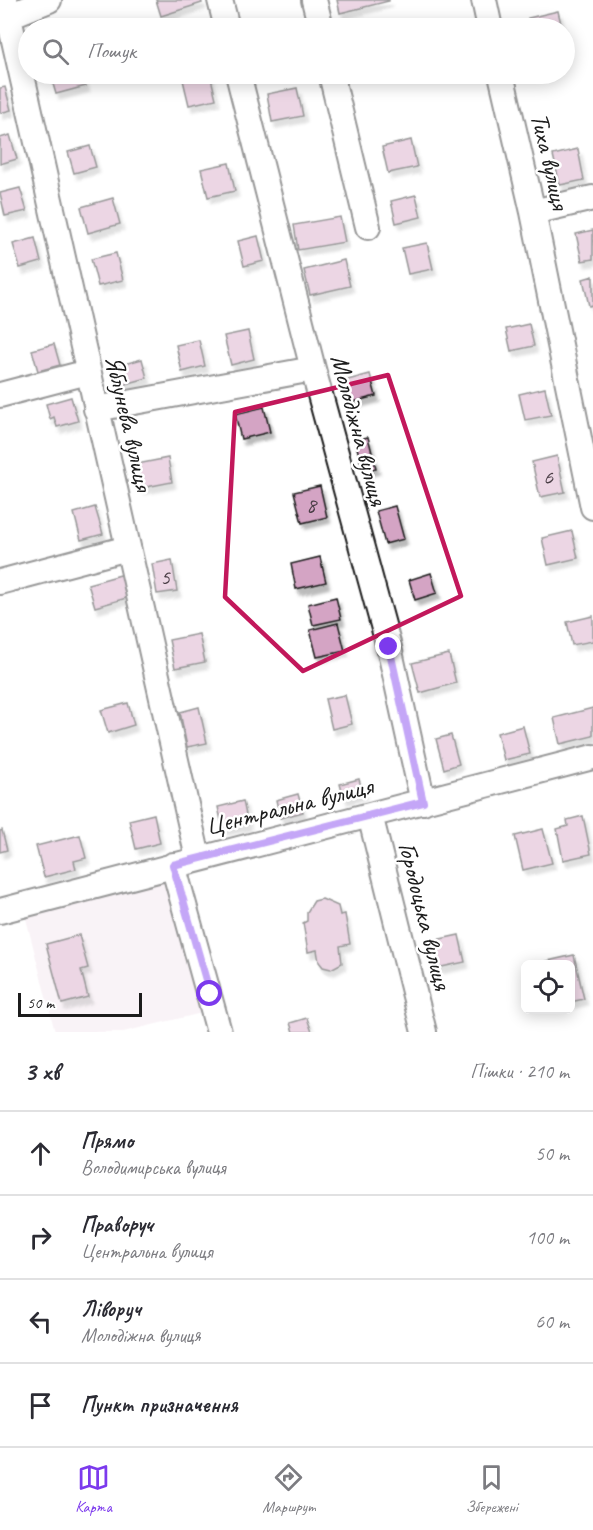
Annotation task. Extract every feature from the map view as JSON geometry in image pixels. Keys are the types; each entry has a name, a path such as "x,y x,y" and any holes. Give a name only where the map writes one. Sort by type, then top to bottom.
{"street":[{"path":"7,8 49,0"},
{"path":"220,0 224,18"},
{"path":"314,0 318,18"},
{"path":"484,0 488,18"},
{"name":"Яблунева вулиця","path":"7,8 18,57"},
{"name":"Яблунева вулиця","path":"24,84 198,858"},
{"name":"Молодіжна вулиця","path":"241,84 313,369 389,647 423,802"},
{"path":"333,84 368,227"},
{"name":"Тиха вулиця","path":"503,84 533,212 593,507"},
{"path":"533,212 593,198"},
{"path":"96,409 313,369"},
{"path":"0,395 88,372"},
{"path":"0,582 128,548"},
{"name":"Центральна вулиця","path":"0,911 593,757"},
{"name":"Городоцька вулиця","path":"370,815 424,1032"},
{"path":"173,865 219,1032"}],"highlighted area":[{"path":"388,375 461,596 303,671 225,597 235,412"}],"shaded area":[{"path":"166,880 206,1012 123,1032 55,1032 25,915"}],"building":[{"path":"156,0 201,0 202,3 161,16"},
{"path":"337,0 389,0 389,1 340,13"},
{"path":"558,11 560,18 528,18"},
{"path":"53,84 86,84 86,86 56,94"},
{"path":"184,84 212,84 216,99 189,105"},
{"path":"5,87 11,110 0,113 0,88"},
{"path":"297,88 303,116 272,122 267,94"},
{"path":"10,135 17,159 0,164 0,138"},
{"path":"411,140 417,167 388,173 382,147"},
{"path":"90,146 96,167 74,173 68,152"},
{"path":"578,149 584,180 560,185 553,155"},
{"path":"229,163 235,191 208,197 201,169"},
{"path":"20,188 27,211 5,216 0,193"},
{"path":"416,195 421,217 396,223 391,201"},
{"path":"113,198 120,224 88,233 81,207"},
{"path":"340,217 345,242 298,250 294,225"},
{"path":"593,230 593,259 582,261 576,234"},
{"path":"258,236 264,261 244,266 238,241"},
{"path":"35,238 41,262 20,268 13,244"},
{"path":"427,243 433,269 408,274 402,248"},
{"path":"116,253 123,280 98,286 91,259"},
{"path":"344,260 350,286 310,295 304,270"},
{"path":"593,276 593,305 589,306 583,279"},
{"path":"529,324 534,346 511,351 506,329"},
{"path":"248,331 254,359 231,365 224,336"},
{"path":"199,340 205,366 182,372 176,345"},
{"path":"54,344 60,365 38,371 32,350"},
{"path":"142,359 147,378 122,385 117,366"},
{"path":"370,374 376,396 349,403 344,381"},
{"path":"545,388 551,415 525,420 519,394"},
{"path":"71,397 78,421 57,427 54,417 50,419 46,404"},
{"path":"264,407 270,432 241,439 235,414"},
{"path":"368,437 376,468 363,471 355,440"},
{"path":"557,456 565,492 540,497 532,462"},
{"path":"168,458 172,482 141,488 137,464"},
{"path":"320,486 327,517 302,523 294,492"},
{"path":"395,506 404,539 385,544 376,511"},
{"path":"95,507 103,534 81,540 74,513"},
{"path":"572,531 578,558 548,565 542,538"},
{"path":"320,557 326,582 296,589 291,564"},
{"path":"172,560 177,591 157,594 152,564"},
{"path":"431,573 437,593 415,600 409,580"},
{"path":"124,574 130,597 95,607 88,584"},
{"path":"336,597 341,619 313,625 308,604"},
{"path":"593,616 593,641 572,645 567,622"},
{"path":"338,623 345,651 317,657 310,630"},
{"path":"199,634 205,662 175,668 169,640"},
{"path":"449,654 456,683 420,693 412,663"},
{"path":"345,695 352,724 332,729 325,699"},
{"path":"128,703 134,725 108,733 101,710"},
{"path":"199,707 207,743 187,747 180,712"},
{"path":"593,708 593,736 560,744 554,718"},
{"path":"523,726 530,754 504,760 497,733"},
{"path":"451,735 459,764 444,769 436,739"},
{"path":"359,779 363,793 344,798 340,784"},
{"path":"298,794 303,812 280,818 276,800"},
{"path":"243,801 248,824 223,829 218,807"},
{"path":"154,814 160,843 136,849 129,820"},
{"path":"583,816 591,854 563,860 557,829 568,826 567,820"},
{"path":"543,829 552,863 523,870 515,836"},
{"path":"2,830 7,850 0,852 0,831"},
{"path":"80,835 86,858 74,861 76,869 44,877 36,846"},
{"path":"322,899 338,906 340,915 345,914 350,944 340,946 342,963 331,969 323,967 319,962 317,950 308,952 303,923 307,921 307,912 314,901"},
{"path":"79,935 88,968 81,970 88,997 62,1004 46,944"},
{"path":"459,935 465,962 432,969 426,942"},
{"path":"574,955 584,999 575,1001 575,960 552,960"},
{"path":"307,1018 312,1032 293,1032 290,1023"}],"route":[{"path":"210,994 173,865 423,802 389,647"}]}
